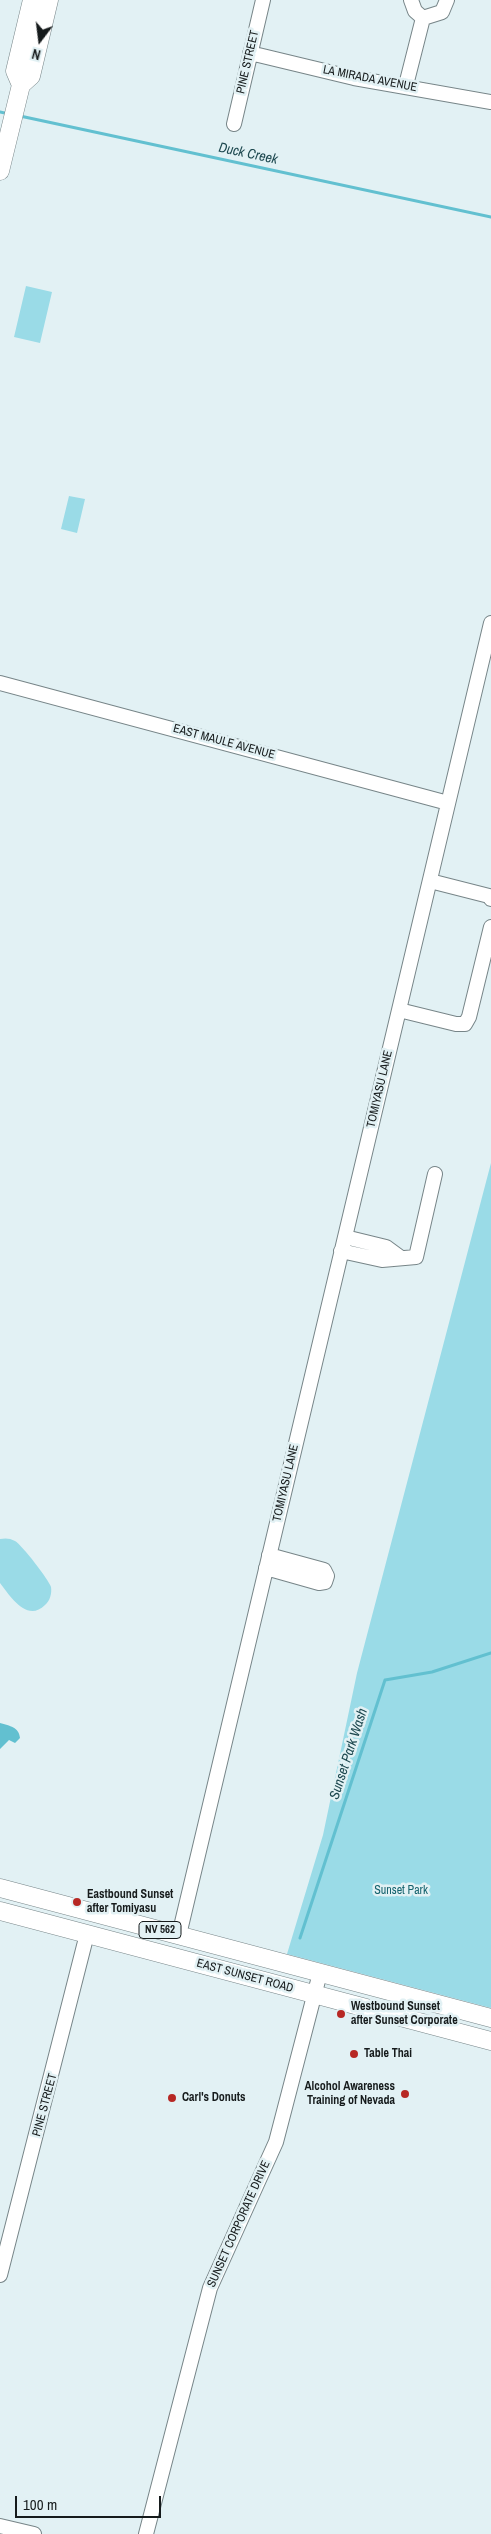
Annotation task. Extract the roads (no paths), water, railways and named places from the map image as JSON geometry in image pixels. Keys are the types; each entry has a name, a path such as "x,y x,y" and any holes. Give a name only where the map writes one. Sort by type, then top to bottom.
{"main road":[{"path":"0,171 18,87 15,71 32,0"},
{"path":"18,87 31,76 49,0"},
{"name":"EAST SUNSET ROAD","path":"0,1888 491,2018"},
{"path":"0,1899 93,1913"},
{"name":"EAST SUNSET ROAD","path":"0,1911 491,2041"},
{"path":"87,1934 94,1926 161,1942 175,1943 179,1935"}],"street":[{"name":"PINE STREET","path":"234,124 263,0"},
{"path":"411,0 415,11 423,18"},
{"path":"423,18 442,12 448,0"},
{"path":"406,85 423,18"},
{"name":"LA MIRADA AVENUE","path":"250,53 354,78 406,85 491,102"},
{"name":"TOMIYASU LANE","path":"179,1935 491,623"},
{"name":"EAST MAULE AVENUE","path":"0,683 448,803"},
{"path":"430,881 489,896 491,899"},
{"path":"399,1010 456,1024 465,1024 470,1017 491,927"},
{"path":"341,1251 382,1260 416,1256 435,1174"},
{"path":"345,1236 386,1247 401,1258"},
{"name":"PINE STREET","path":"0,2275 87,1934"},
{"name":"SUNSET CORPORATE DRIVE","path":"146,2534 210,2288 276,2142 320,1973"},
{"path":"0,2526 29,2534"}],"waterway":[{"name":"Duck Creek","path":"0,112 9,114"},
{"name":"Duck Creek","path":"20,116 491,217"},
{"name":"Sunset Park Wash","path":"300,1938 385,1680 432,1672 491,1653"}],"place":[{"name":"Eastbound Sunset after Tomiyasu","path":"77,1902"},
{"name":"Westbound Sunset after Sunset Corporate","path":"341,2014"},
{"name":"Table Thai","path":"354,2054"},
{"name":"Alcohol Awareness Training of Nevada","path":"405,2094"},
{"name":"Carl's Donuts","path":"172,2098"}],"park label":[{"name":"Sunset Park","path":"401,1891"}]}
